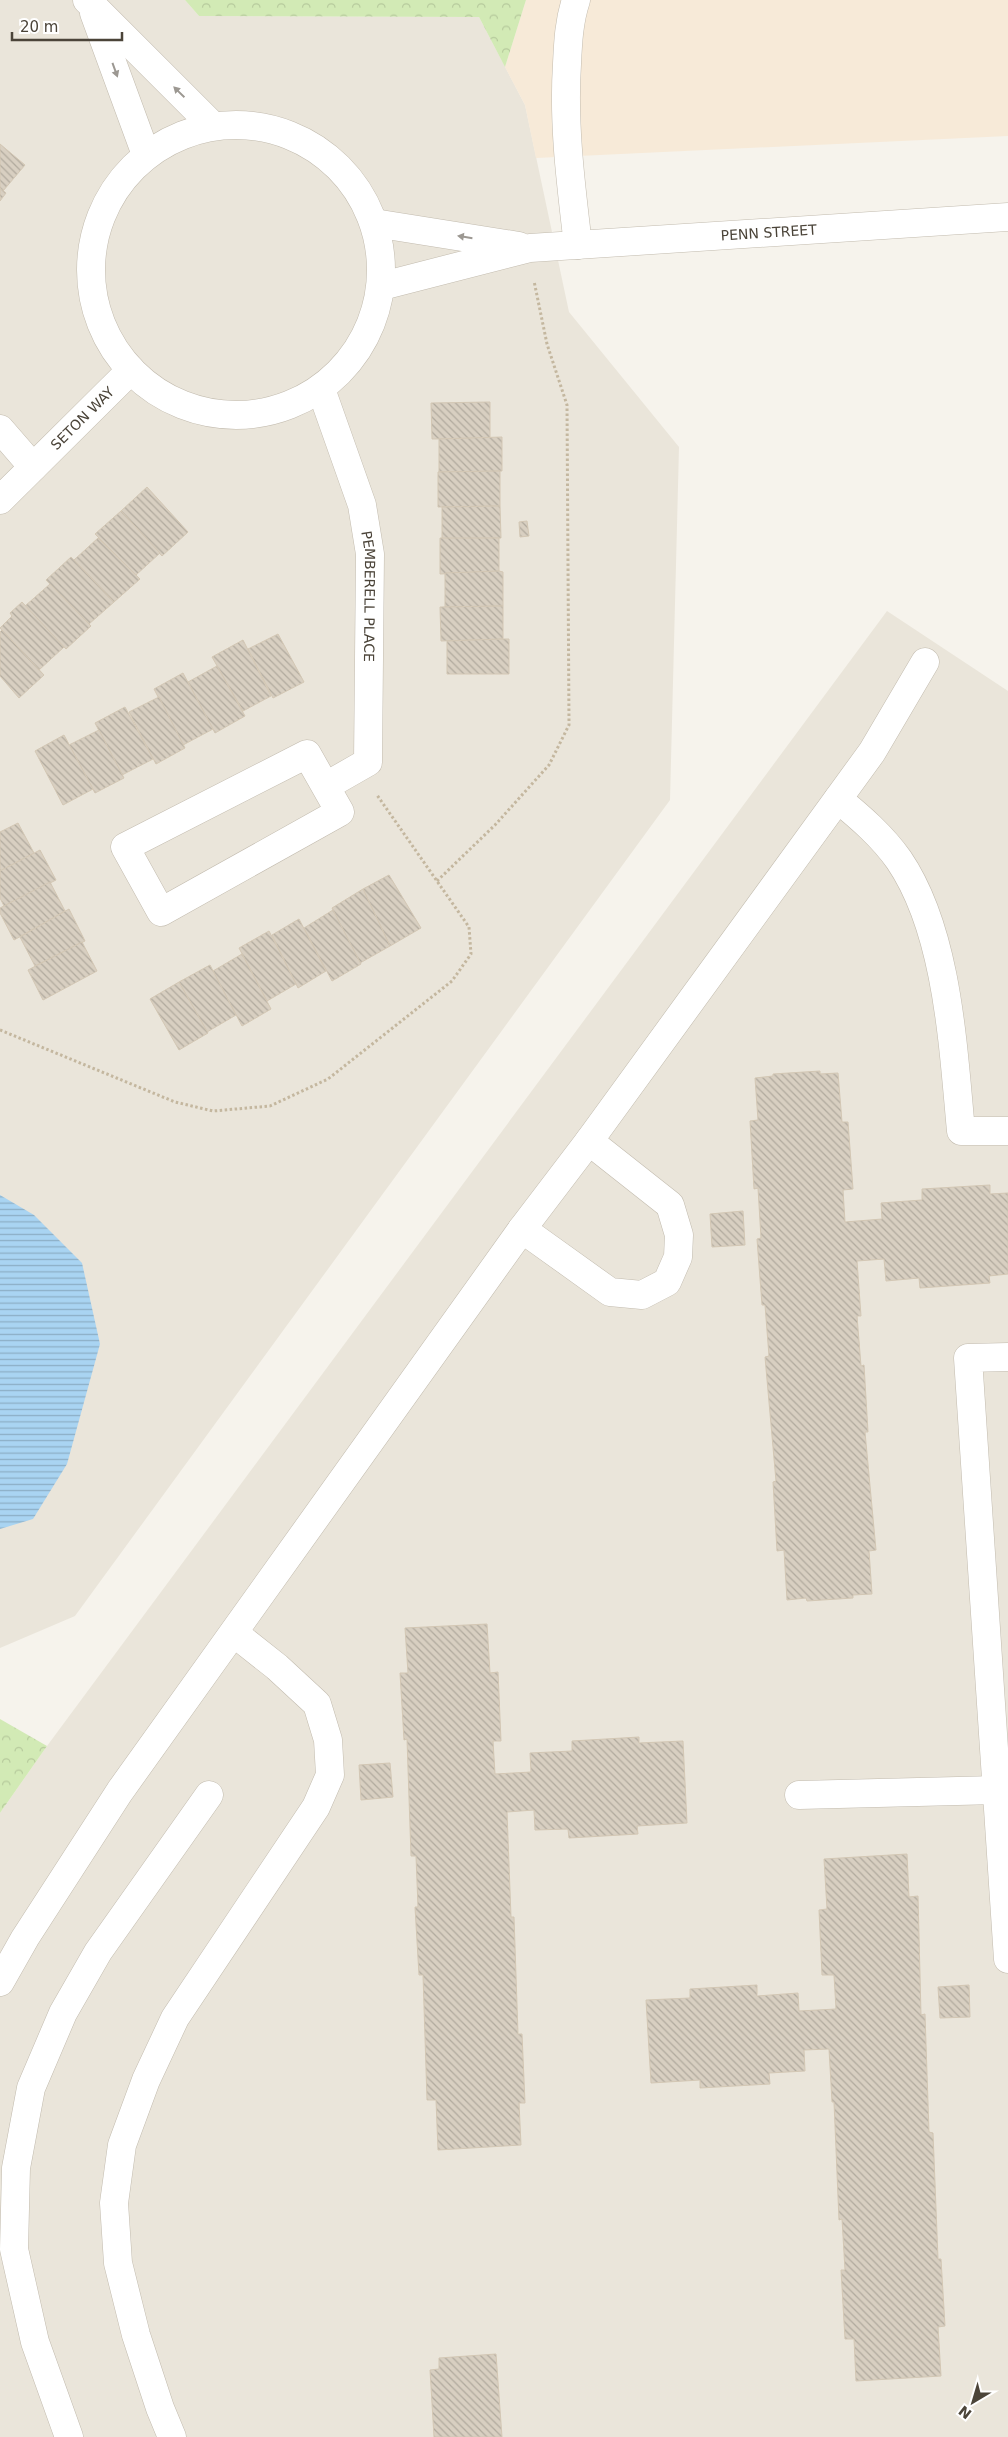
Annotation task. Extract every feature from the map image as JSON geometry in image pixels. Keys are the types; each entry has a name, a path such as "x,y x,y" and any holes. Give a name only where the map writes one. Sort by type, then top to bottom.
{"street":[{"path":"576,0 569,20 565,90 568,166 578,245"},
{"path":"89,4 214,126"},
{"path":"89,4 145,152"},
{"path":"252,124 276,129 320,150 352,180 365,199 374,223 382,286 372,323 360,346 345,366 321,389 281,408 258,414 222,415 196,410 159,393 131,370 118,354 100,321 92,283 93,241 108,199 145,152 194,130 214,126 252,124"},
{"name":"PENN STREET","path":"382,286 530,248 1008,216"},
{"name":"PENN STREET","path":"374,223 530,248"},
{"name":"SETON WAY","path":"0,500 131,370"},
{"name":"PEMBERELL PLACE","path":"321,389 362,505 370,554 368,762 358,768"},
{"path":"0,429 34,467"},
{"path":"0,1982 25,1938 120,1791 522,1229 589,1141 872,752 925,662"},
{"path":"307,754 326,786 340,812 160,912 125,847 307,754"},
{"path":"326,786 358,768"},
{"path":"838,799 870,826 900,861 921,902 938,955 949,1016 961,1131 1008,1131"},
{"path":"522,1229 610,1292 642,1294 667,1282 678,1257 679,1235 670,1205 589,1141"},
{"path":"1008,1357 968,1358 1008,1959"},
{"path":"172,2437 160,2408 136,2335 118,2262 114,2203 122,2145 146,2080 175,2018 316,1807 330,1775 328,1740 317,1704 277,1667 234,1633"},
{"path":"800,1795 997,1790"},
{"path":"70,2437 35,2342 14,2249 16,2168 31,2088 64,2013 98,1952 209,1794"}],"path":[{"path":"437,881 496,825 549,765 569,725 567,405 547,344 536,293 530,248"},
{"path":"0,1030 175,1102 214,1111 270,1106 328,1079 452,981 471,954 470,927 358,768"}],"shaded area":[{"path":"0,0 185,0 199,16 479,17 525,105 569,312 679,447 670,800 75,1616 0,1648"},
{"path":"526,0 1008,0 1008,136 536,158 525,105 505,67"},
{"path":"887,611 1008,691 1008,2437 0,2437 0,1813 47,1746"}],"green space":[{"path":"185,0 526,0 505,67 479,17 199,16"},
{"path":"0,1719 47,1746 0,1813"}],"water":[{"path":"0,1195 34,1215 82,1263 100,1344 67,1464 33,1519 0,1529"}],"building":[{"path":"0,144 25,165 3,191 0,188"},
{"path":"0,188 6,193 0,201"},
{"path":"490,402 490,438 432,439 431,403"},
{"path":"502,437 502,471 439,472 439,439"},
{"path":"500,471 500,506 438,507 438,472"},
{"path":"147,487 188,532 162,556 121,511"},
{"path":"500,506 501,538 442,539 442,507"},
{"path":"121,511 160,553 136,575 95,534"},
{"path":"527,521 529,536 520,537 519,522"},
{"path":"98,538 140,579 114,602 74,560"},
{"path":"440,538 499,538 499,571 440,574"},
{"path":"71,557 114,602 89,624 46,580"},
{"path":"503,572 503,606 445,607 445,573"},
{"path":"50,584 91,626 66,649 25,606"},
{"path":"22,602 64,647 39,670 0,628 12,616 10,613"},
{"path":"503,606 503,639 441,641 440,607"},
{"path":"2,630 44,675 19,698 0,676 0,632"},
{"path":"278,634 304,682 273,698 248,649"},
{"path":"509,639 509,674 447,674 447,641"},
{"path":"243,640 271,696 243,711 212,657"},
{"path":"217,666 245,716 215,733 188,682"},
{"path":"183,673 213,729 183,745 154,689"},
{"path":"159,697 185,748 156,764 129,712"},
{"path":"125,707 153,759 122,775 95,723"},
{"path":"99,730 124,778 95,793 69,745"},
{"path":"64,735 93,789 63,805 35,751"},
{"path":"18,823 34,853 0,871 0,832"},
{"path":"40,850 56,880 4,906 0,898 0,871"},
{"path":"389,875 421,928 390,946 363,889"},
{"path":"50,882 65,911 14,940 0,913 0,908"},
{"path":"363,889 390,946 360,963 332,908"},
{"path":"69,909 85,941 35,966 20,937"},
{"path":"333,910 361,964 332,981 304,928"},
{"path":"299,919 326,971 298,988 272,935"},
{"path":"269,931 296,984 267,1001 239,948"},
{"path":"82,942 97,971 43,1000 28,970"},
{"path":"242,954 271,1009 242,1026 213,971"},
{"path":"210,965 236,1015 207,1032 179,982"},
{"path":"179,982 208,1033 179,1050 150,999"},
{"path":"820,1071 820,1074 838,1073 842,1122 848,1122 853,1189 843,1190 845,1222 882,1219 881,1203 922,1200 922,1189 990,1185 990,1194 1008,1193 1008,1274 989,1276 990,1283 920,1288 919,1278 886,1281 884,1259 857,1261 861,1316 857,1316 861,1366 864,1365 868,1432 865,1432 876,1550 869,1551 872,1594 853,1595 853,1598 807,1601 806,1598 787,1600 784,1550 777,1551 773,1482 776,1481 765,1357 769,1356 765,1305 762,1305 757,1239 761,1238 758,1188 754,1189 750,1121 758,1120 755,1078 773,1076 773,1074"},
{"path":"743,1211 745,1245 712,1247 710,1214"},
{"path":"487,1624 490,1673 498,1672 501,1741 493,1741 495,1774 531,1772 530,1753 572,1751 572,1741 639,1737 639,1743 683,1741 687,1823 637,1826 638,1834 569,1838 568,1829 535,1830 534,1810 507,1812 511,1917 514,1917 518,2034 522,2034 525,2103 519,2103 521,2145 438,2150 436,2100 427,2100 423,1975 419,1975 415,1907 418,1907 416,1856 411,1856 407,1739 404,1740 400,1673 408,1673 405,1628"},
{"path":"390,1763 393,1797 361,1800 359,1765"},
{"path":"907,1854 909,1897 918,1896 921,2015 925,2014 929,2132 933,2133 938,2259 941,2259 945,2326 938,2327 941,2376 856,2381 854,2339 845,2339 841,2270 845,2270 842,2219 839,2220 834,2102 832,2102 829,2049 804,2050 805,2071 769,2073 770,2084 700,2088 700,2080 651,2083 646,2000 690,1998 690,1989 757,1985 757,1996 798,1993 799,2011 836,2009 834,1975 822,1975 819,1910 827,1909 824,1859"},
{"path":"969,1985 970,2017 940,2018 938,1987"},
{"path":"496,2354 502,2437 434,2437 430,2370 439,2369 439,2358"}]}
